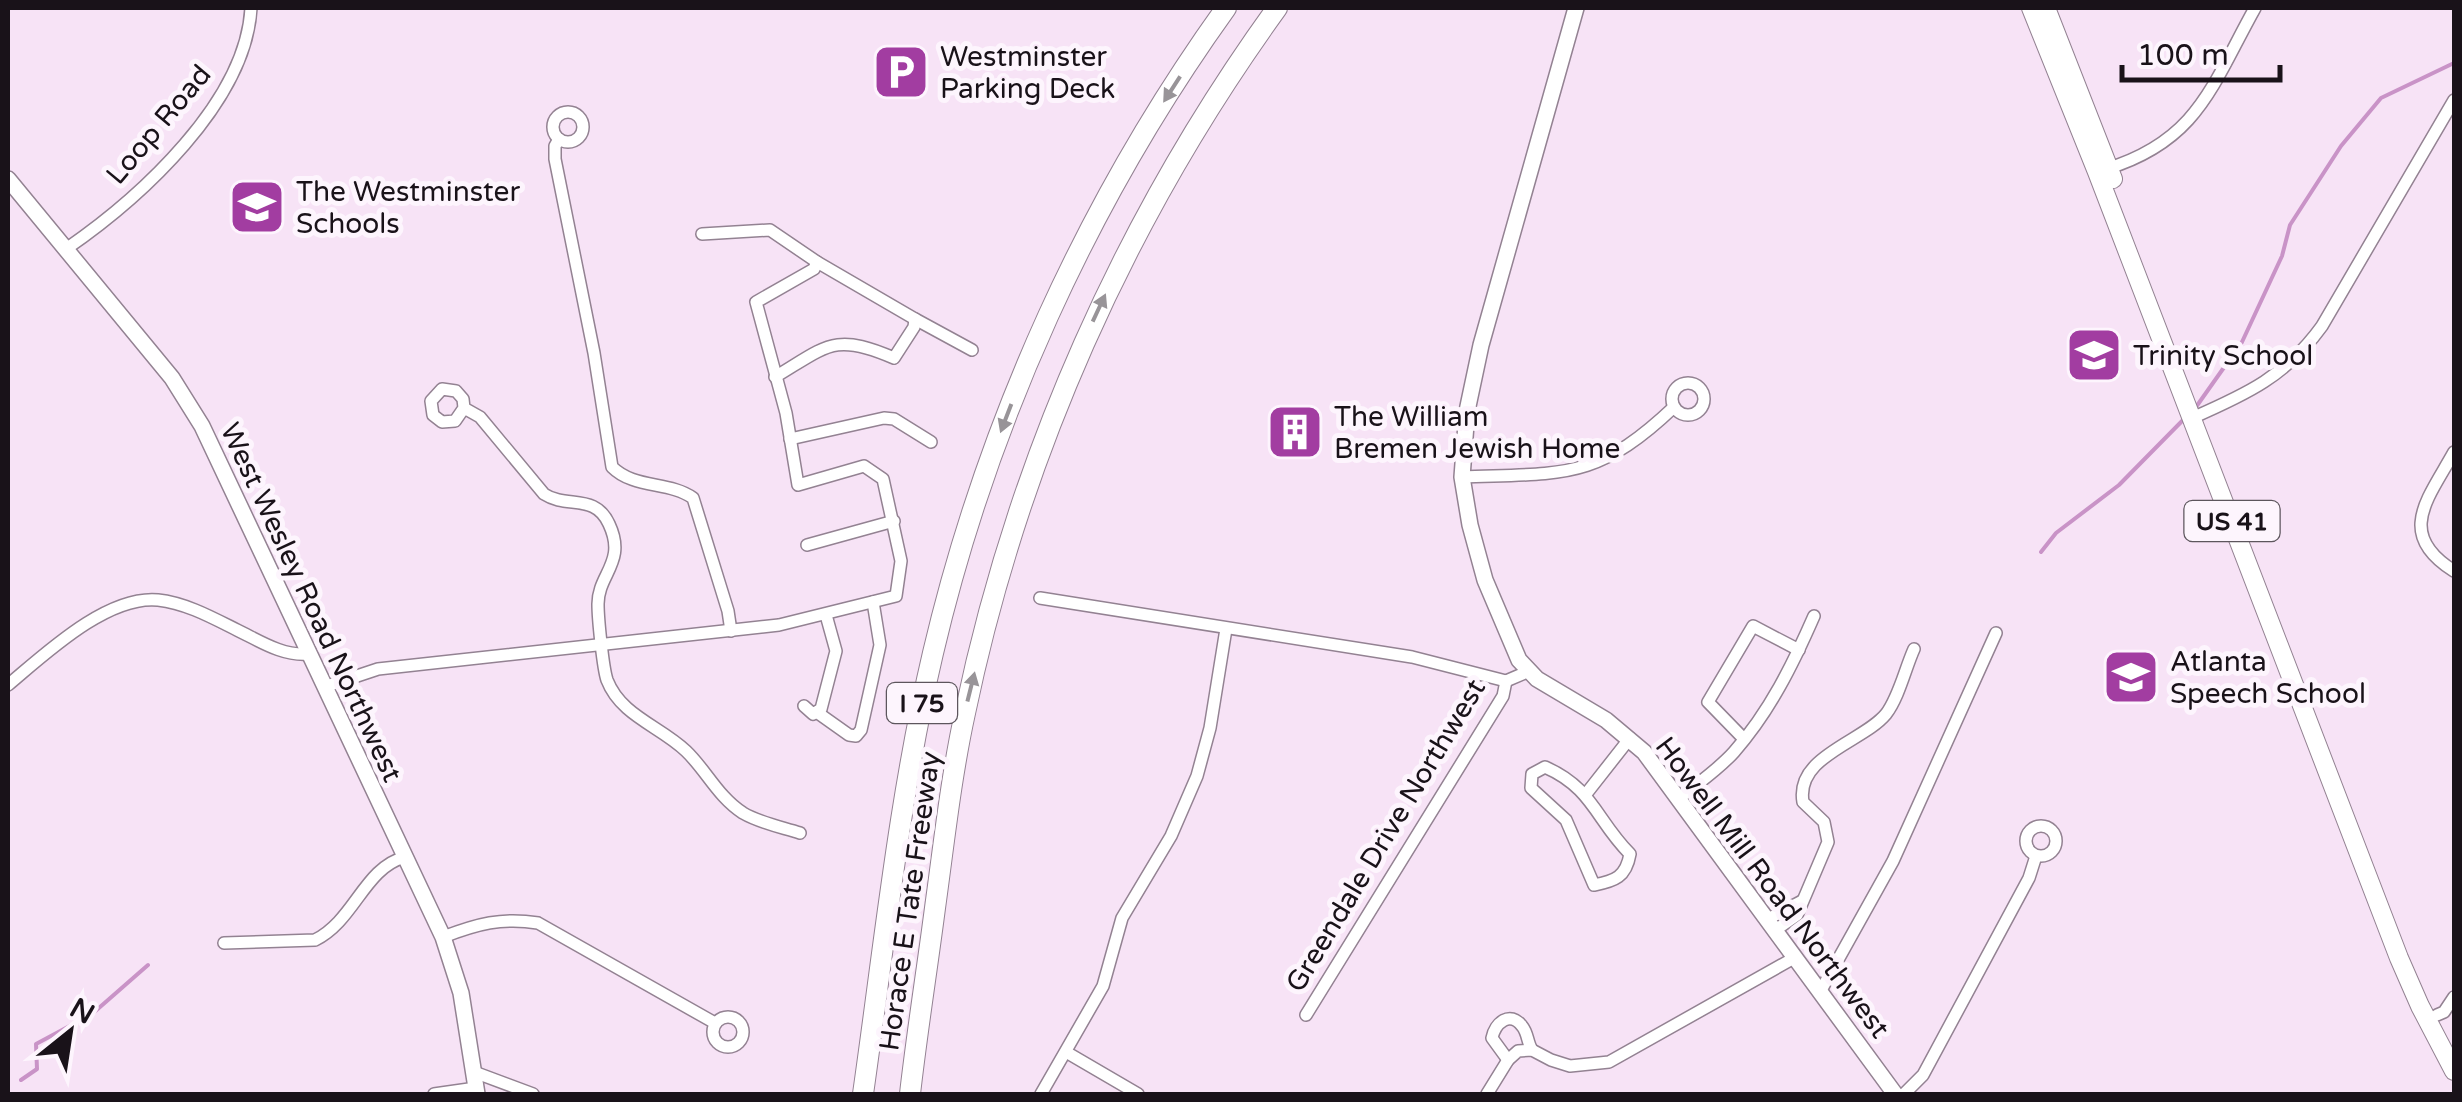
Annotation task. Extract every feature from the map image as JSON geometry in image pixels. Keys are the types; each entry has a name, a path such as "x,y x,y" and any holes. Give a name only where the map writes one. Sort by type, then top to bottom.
{"highway":[{"name":"Horace E Tate Freeway","path":"863,1094 920,716 945,606 982,484 1024,374 1089,232 1158,110 1226,8"},
{"name":"Horace E Tate Freeway","path":"910,1094 964,714 1001,568 1028,482 1083,343 1136,236 1216,97 1277,8"}],"main road":[{"name":"Howell Mill Road Northwest","path":"1576,8 1480,345 1467,411 1462,477 1484,580 1506,634 1528,672 1630,738 1680,798 1895,1094"},
{"name":"US 41","path":"2031,8 2103,170"},
{"name":"US 41","path":"2046,8 2103,170 2198,416 2437,1015 2454,1049"},
{"name":"West Wesley Road Northwest","path":"8,179 187,398 443,938 461,993 476,1085"},
{"name":"US 41","path":"2198,416 2404,971 2454,1071"}],"street":[{"name":"Loop Road","path":"66,249 110,218 176,152 222,96 246,45 252,8"},
{"path":"2103,170 2158,149 2180,132 2196,112 2256,8"},
{"path":"2198,416 2270,380 2305,350 2454,100"},
{"path":"559,140 554,146 555,159 612,466 632,480 693,498 731,631"},
{"path":"702,234 770,230 816,262 972,350"},
{"path":"324,687 378,670 731,631 826,614 896,596 901,561 883,478 864,466 798,485 756,302 814,269 816,262"},
{"path":"775,377 828,345 844,342 864,345 894,358 914,327 914,319"},
{"path":"1462,477 1559,473 1592,466 1630,446 1674,407"},
{"path":"464,408 480,418 544,494 554,500 583,501 596,507 608,522 615,542 614,561 598,604 608,680 626,708 684,748 738,809 760,821 800,832"},
{"path":"790,439 894,418 931,442"},
{"path":"2454,452 2424,506 2420,521 2427,549 2454,571"},
{"path":"807,545 894,521"},
{"path":"1040,598 1412,656 1506,681 1528,672"},
{"path":"8,685 103,613 141,600 161,600 186,607 282,652 308,654"},
{"path":"804,706 849,735 856,736 861,730 880,645 874,602"},
{"path":"818,713 836,650 826,614"},
{"path":"1680,798 1732,754 1765,712 1814,616"},
{"path":"1744,739 1708,702 1753,626 1799,650"},
{"path":"1040,1094 1103,986 1122,918 1171,836 1198,776 1226,629"},
{"path":"1820,992 1894,861 1996,633"},
{"path":"1770,925 1802,902 1828,842 1824,822 1803,802 1803,786 1817,763 1888,712 1914,649"},
{"name":"Greendale Drive Northwest","path":"1306,1015 1503,696 1506,681"},
{"path":"1586,794 1630,738"},
{"path":"1544,767 1564,776 1586,794 1616,840 1630,854 1628,868 1615,881 1594,884 1566,820 1530,788 1532,774 1544,767"},
{"path":"1904,1094 1923,1075 2030,878 2036,856"},
{"path":"224,942 314,940 350,911 384,865 405,857"},
{"path":"443,938 493,920 516,919 538,924 715,1023"},
{"path":"1486,1094 1518,1051 1532,1050 1570,1066 1609,1062 1794,958"},
{"path":"2437,1015 2444,1012 2454,997"},
{"path":"1508,1060 1492,1038 1494,1028 1502,1020 1512,1019 1521,1024 1532,1050"},
{"path":"1066,1052 1138,1094"},
{"path":"434,1094 476,1085 533,1094"}],"waterway":[{"path":"2196,407 2242,342 2282,256 2290,225 2341,146 2381,98 2454,63"},
{"path":"2041,552 2056,533 2119,485 2186,417"},
{"path":"21,1080 37,1069 36,1044 92,1014 148,965"}],"place":[{"name":"Westminster Parking Deck","path":"901,72"},
{"name":"The Westminster Schools","path":"257,207"},
{"name":"Trinity School","path":"2094,355"},
{"name":"The William Bremen Jewish Home","path":"1295,432"},
{"name":"Atlanta Speech School","path":"2131,677"}]}
